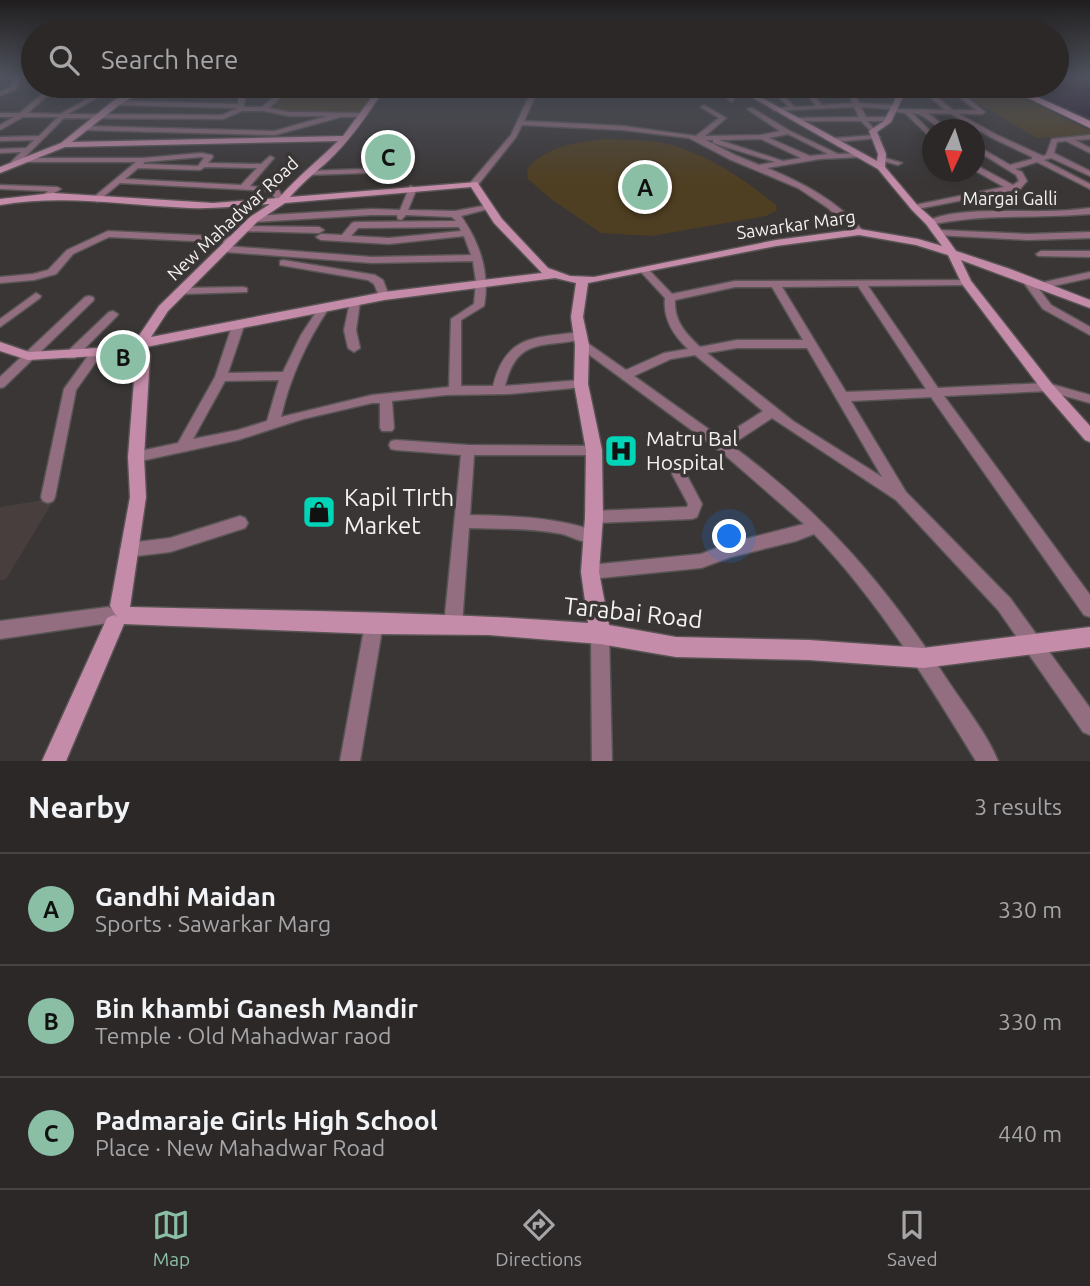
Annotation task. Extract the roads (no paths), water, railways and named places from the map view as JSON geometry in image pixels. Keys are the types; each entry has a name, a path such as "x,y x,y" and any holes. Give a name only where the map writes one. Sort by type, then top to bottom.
{"main road":[{"path":"1063,113 1090,125"}],"street":[{"path":"0,128 25,113"},
{"path":"9,166 66,113"},
{"path":"187,143 232,113"},
{"path":"282,113 363,115"},
{"name":"New Mahadwar Road","path":"139,345 163,309 254,219 281,201 365,113"},
{"path":"0,202 47,195 178,206 281,201 474,184 514,136 524,113"},
{"path":"698,138 723,118 714,113"},
{"path":"756,113 837,156"},
{"path":"781,113 835,139 860,155 882,163 898,163"},
{"path":"812,113 821,118"},
{"path":"860,113 874,134 882,163 915,208 939,233 966,282 1047,387 1090,436"},
{"path":"835,139 874,134 891,113"},
{"path":"797,119 864,118 899,113"},
{"path":"908,113 922,126"},
{"path":"923,113 931,119"},
{"path":"939,113 968,113"},
{"path":"955,113 1030,153 1090,174"},
{"path":"64,145 102,114"},
{"path":"0,115 223,117"},
{"path":"84,128 275,133 340,115"},
{"path":"519,123 605,127 698,138 761,136 817,130"},
{"path":"773,135 806,147 820,157"},
{"path":"761,136 810,159"},
{"path":"0,139 41,138"},
{"path":"0,170 64,145 343,138"},
{"path":"698,138 815,194 849,220 859,232"},
{"path":"710,138 786,163"},
{"path":"1067,138 1090,152"},
{"path":"1009,168 1043,158 1052,140 1088,138"},
{"path":"194,155 205,142"},
{"path":"0,151 29,150"},
{"path":"915,208 1011,188 1023,181 1019,174 985,152"},
{"path":"21,160 144,160 194,155 206,162 263,166"},
{"path":"760,167 820,157 860,155"},
{"path":"244,187 270,158"},
{"path":"1043,158 1090,187"},
{"path":"136,166 185,169 200,168 206,162 242,159"},
{"path":"97,199 144,160"},
{"path":"308,173 391,170"},
{"path":"985,172 1011,188"},
{"path":"119,181 272,190 281,201"},
{"path":"474,184 488,208 538,264 554,275 582,282 577,317 581,341 581,384 594,450 594,517 590,572 600,634 602,761"},
{"path":"0,187 57,189 47,195"},
{"path":"372,260 397,225 413,188"},
{"path":"254,219 345,213 455,214 488,208"},
{"name":"Margai Galli","path":"930,222 956,215 1066,215 1090,211"},
{"path":"455,214 478,258 481,285 479,306 456,319 455,391"},
{"path":"344,238 355,225 464,229"},
{"path":"244,229 386,241 464,229"},
{"name":"Sawarkar Marg","path":"582,282 776,243 859,232 918,242 1044,285 1090,304"},
{"path":"939,233 1028,237 1090,235"},
{"path":"0,280 34,277 52,272 71,252 108,234 372,260 478,258"},
{"path":"1041,254 1090,254"},
{"path":"283,263 371,277 379,282 384,296"},
{"path":"645,271 670,298 669,312 680,335 698,351 772,412 901,496"},
{"path":"0,346 28,356 97,352 139,345 181,333 384,296 554,275"},
{"path":"1044,285 1090,275"},
{"path":"1026,279 1047,307 1090,332"},
{"path":"670,298 735,284 966,282"},
{"path":"861,283 935,393 1090,609"},
{"path":"775,284 901,496 1004,604 1090,725"},
{"path":"181,291 243,290"},
{"path":"0,324 36,296"},
{"path":"0,384 89,299"},
{"path":"354,348 350,330 355,302"},
{"path":"272,423 286,376 324,308"},
{"path":"71,355 113,314"},
{"path":"183,446 221,377 239,323"},
{"path":"498,390 505,363 518,347 581,341 768,482 816,526 866,582 923,657 988,761"},
{"path":"626,375 668,356 737,344 811,344"},
{"path":"54,761 117,616 138,497 136,457 143,383 143,355 139,345"},
{"path":"48,497 70,389 77,375 97,352"},
{"path":"221,377 286,376"},
{"path":"136,457 386,398 581,384"},
{"path":"842,397 1047,387 1090,399"},
{"path":"386,398 387,428"},
{"path":"719,446 772,412"},
{"path":"397,445 468,450 594,450"},
{"path":"453,625 468,450"},
{"path":"594,517 692,513 695,504 679,474"},
{"path":"462,521 533,523 573,529 593,537"},
{"path":"128,550 170,545 240,523"},
{"path":"590,572 701,561 816,526"},
{"path":"1,630 117,616"},
{"name":"Tarabai Road","path":"117,616 489,625 600,634 676,647 809,650 923,657 1090,637"},
{"path":"350,761 374,624"}],"place":[{"name":"Padmaraje Girls High School","path":"388,157"},
{"name":"Gandhi Maidan","path":"645,187"},
{"name":"Bin khambi Ganesh Mandir","path":"123,357"},
{"name":"Matru Bal Hospital","path":"621,451"},
{"name":"Kapil TIrth Market","path":"319,512"}]}
